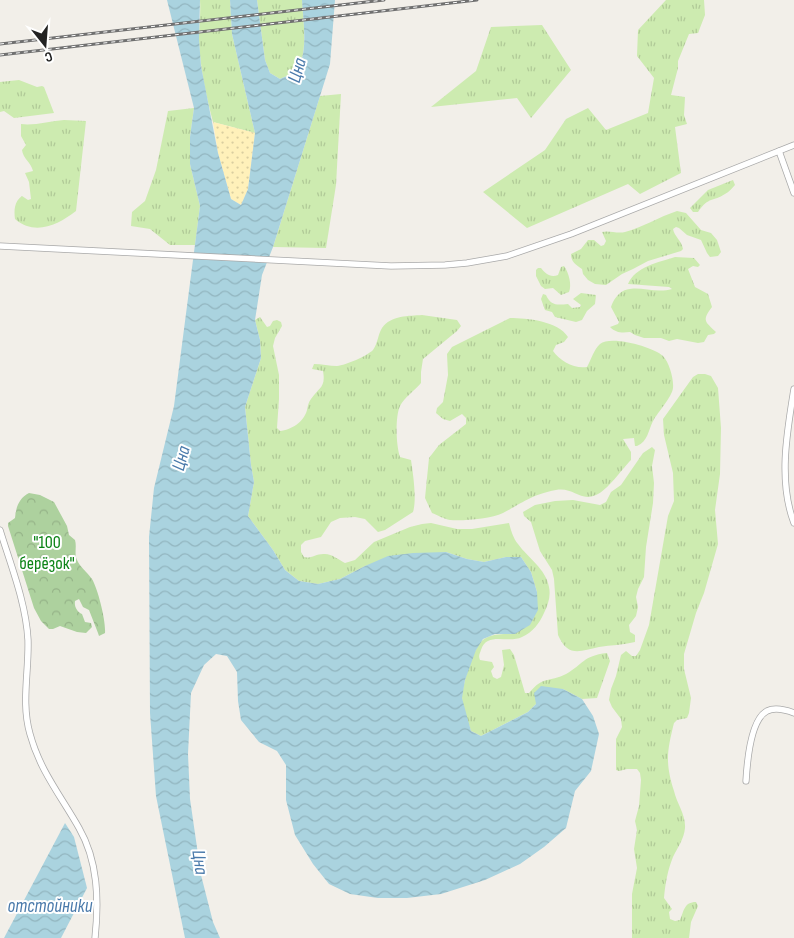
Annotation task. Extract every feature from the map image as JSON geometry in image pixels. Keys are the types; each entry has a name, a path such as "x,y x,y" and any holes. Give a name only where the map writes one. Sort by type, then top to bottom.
{"street":[{"path":"0,246 391,266 467,263 506,256 571,234 794,145"},
{"path":"779,151 794,193"},
{"path":"794,389 788,436 785,489 794,523"},
{"path":"0,530 27,628 28,659 25,706 30,735 41,766 79,827 92,856 98,906 95,938"},
{"path":"746,781 747,763 754,731 760,718 766,712 773,710 794,713"}],"green space":[{"path":"200,0 230,0 232,34 255,133 213,122 201,61 199,40"},
{"path":"257,0 302,0 304,34 302,59 295,71 280,79 270,73 265,60"},
{"path":"666,0 704,0 705,15 698,33 689,34 678,61 671,95 685,97 684,115 687,124 675,127 681,173 640,194 628,184 527,228 483,192 545,150 566,119 588,108 606,130 648,113 654,78 637,56 638,30"},
{"path":"542,25 571,70 531,118 517,98 431,107 476,71 491,27"},
{"path":"19,80 37,87 44,87 54,113 14,118 4,111 0,112 0,82"},
{"path":"341,94 336,185 326,248 273,247 320,96"},
{"path":"194,108 190,137 190,164 200,206 195,245 170,245 150,229 131,226 132,212 145,201 156,170 168,111"},
{"path":"64,120 86,121 76,211 62,221 46,227 30,227 15,219 15,206 19,198 22,196 28,200 31,199 29,182 25,173 33,171 22,150 26,145 21,136 21,124"},
{"path":"733,180 735,185 729,191 708,201 698,212 693,212 690,208 708,190"},
{"path":"677,211 686,213 701,230 711,233 717,240 721,252 718,256 710,257 701,240 687,235 676,227 673,229 682,246 683,249 681,251 648,261 622,274 606,285 595,284 588,280 583,274 582,269 572,259 571,254 581,249 588,240 594,240 601,246 604,245 606,241 602,232 625,232"},
{"path":"675,257 694,258 700,265 688,269 695,287 708,294 712,307 706,321 716,332 708,335 704,342 698,343 677,339 669,341 661,338 644,338 630,332 612,329 610,327 619,322 611,307 616,297 622,292 629,289 672,289 669,287 628,284 631,278 642,269"},
{"path":"564,266 570,279 569,292 561,295 553,288 545,289 541,286 536,276 538,268 555,276 558,275 561,267"},
{"path":"581,293 596,295 595,304 587,311 582,320 576,322 555,317 552,312 545,310 541,299 543,294 555,304 568,304 572,308 580,307 581,305 573,299"},
{"path":"422,315 457,320 461,326 423,359 421,383 404,400 398,411 397,432 400,457 411,460 414,479 413,512 385,530 378,532 365,519 355,517 340,518 331,522 321,537 305,541 301,545 301,552 304,557 328,554 345,563 355,560 374,542 422,524 431,523 457,529 472,529 509,523 516,542 544,575 549,587 549,600 542,617 532,630 516,639 493,639 488,641 481,650 480,660 492,662 494,667 491,671 493,677 497,679 501,677 504,665 502,650 510,649 514,655 525,693 529,693 543,681 566,674 593,656 607,653 610,661 597,698 582,699 563,689 536,704 528,712 481,736 471,731 465,714 462,697 464,683 472,657 480,643 484,639 499,634 515,634 537,592 531,572 521,557 506,557 484,562 446,552 365,566 340,579 318,584 299,581 285,570 248,516 254,482 245,407 261,358 260,340 255,320 260,317 267,327 277,320 281,322 282,326 273,346 279,375 277,428 280,431 293,427 300,422 310,400 323,384 323,371 312,369 314,364 337,366 356,360 373,350 382,328 390,321 400,317"},
{"path":"510,318 542,322 557,327 568,337 564,342 556,345 553,351 563,361 577,367 587,367 596,349 605,342 622,341 650,349 663,356 667,362 673,380 672,392 641,444 635,446 634,438 623,439 631,452 631,460 610,485 600,493 586,497 568,490 556,490 534,497 491,517 462,520 445,519 432,513 425,498 429,458 439,445 466,424 466,418 462,414 450,421 443,419 436,413 437,408 443,402 448,375 447,354 452,347"},
{"path":"698,374 711,376 718,388 721,428 720,474 715,510 718,544 684,654 684,669 691,698 689,713 687,718 677,720 674,723 670,742 669,772 675,796 684,819 685,828 670,867 664,898 672,909 669,912 670,919 675,921 680,920 687,905 696,902 698,906 691,922 689,938 632,938 632,894 637,868 634,849 637,830 635,821 639,806 641,780 637,769 616,770 616,739 622,727 621,719 609,700 621,655 626,651 632,656 636,656 649,625 668,516 674,501 673,473 664,435 663,419 693,377"},
{"path":"652,447 655,450 652,466 654,483 653,503 646,547 644,577 636,597 638,607 636,616 629,625 630,632 635,635 635,642 580,651 570,650 558,635 552,570 540,551 531,522 524,516 523,512 535,505 555,501 573,500 600,505 606,502 611,492 621,485 643,453"},
{"name":"\"100 берёзок\"","path":"29,493 40,495 54,502 67,526 69,535 75,540 77,560 92,579 97,590 103,613 105,633 99,636 89,610 83,607 79,599 75,601 76,609 82,614 85,622 91,623 92,627 86,633 60,626 49,629 41,621 34,608 8,526 8,523 15,518 20,500"}],"sand":[{"path":"213,122 255,133 248,189 241,205 231,199 218,153"}],"water":[{"name":"Цна","path":"167,0 200,0 199,39 201,66 218,153 231,199 241,205 248,189 255,133 232,34 230,0 257,0 265,60 270,73 280,79 295,71 302,59 304,34 302,0 335,0 330,64 273,247 262,275 255,320 260,340 261,358 245,407 254,482 248,516 285,570 299,581 318,584 340,579 388,556 446,552 484,562 506,557 521,557 531,572 537,592 538,610 530,625 515,634 495,634 483,639 476,650 465,680 462,698 471,731 481,736 528,712 536,704 534,693 541,686 563,689 582,699 593,716 599,734 591,771 575,791 566,828 520,864 485,880 441,894 407,898 378,898 350,894 329,884 313,864 295,835 286,800 286,765 277,751 259,742 241,720 237,672 227,656 216,654 204,665 191,693 188,754 190,799 201,875 213,922 220,938 185,938 156,796 150,713 149,537 154,488 174,406 200,206 190,164 190,137 194,108"},
{"name":"отстойники","path":"65,823 74,837 87,888 61,938 4,938"}],"railway":[{"path":"0,44 384,0"},
{"path":"0,55 477,0"}]}
